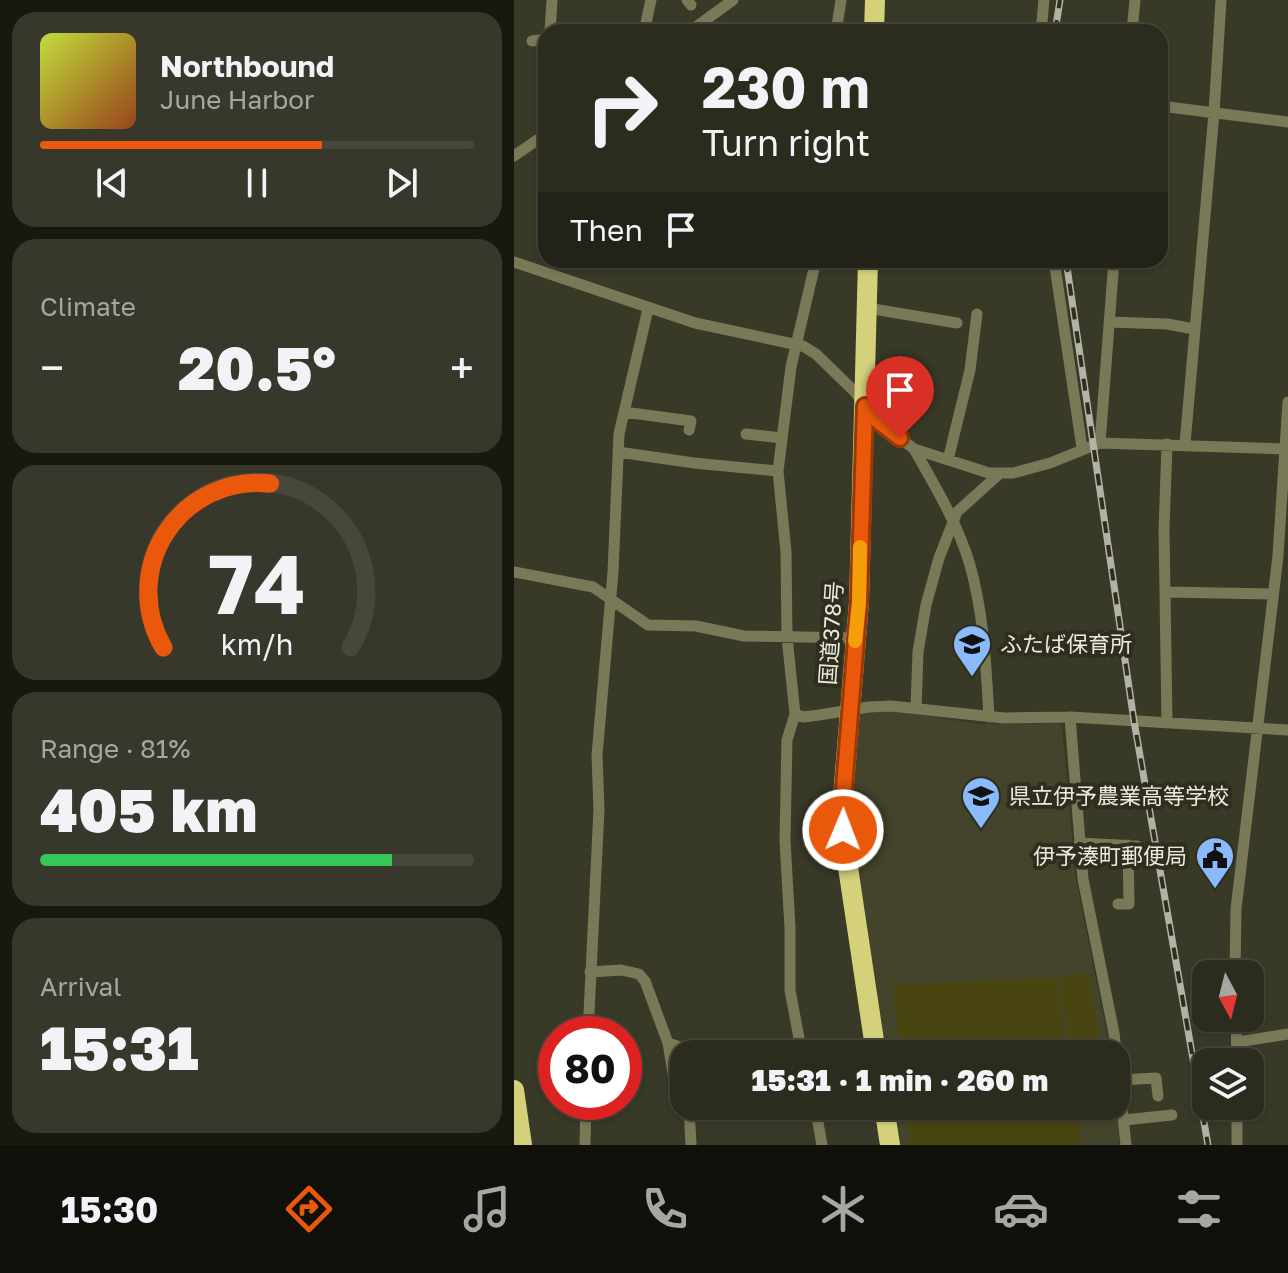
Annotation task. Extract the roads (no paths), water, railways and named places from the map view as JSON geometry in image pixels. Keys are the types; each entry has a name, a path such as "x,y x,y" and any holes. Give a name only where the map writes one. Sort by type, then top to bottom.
{"highway":[{"path":"874,24 875,0"},
{"name":"国道378号","path":"868,268 859,602 843,830 874,1040"},
{"path":"514,1090 522,1145"},
{"path":"886,1120 890,1145"}],"street":[{"path":"550,24 552,0"},
{"path":"646,24 651,0"},
{"path":"700,24 733,0"},
{"path":"837,24 841,0"},
{"path":"1042,24 1044,0"},
{"path":"1133,24 1135,0"},
{"path":"1185,444 1221,0"},
{"path":"532,41 538,40"},
{"path":"1168,107 1288,122"},
{"path":"514,156 538,140"},
{"path":"514,262 708,327 796,344 816,354 855,392 878,421 914,449 998,475"},
{"path":"799,1040 790,990 785,841 787,740 795,714 787,637 787,561 778,471 796,344 814,268"},
{"path":"1055,268 1082,448"},
{"path":"1100,443 1113,268"},
{"path":"867,308 957,323"},
{"path":"589,1016 599,809 597,755 618,452 648,309"},
{"path":"948,460 970,370 977,314"},
{"path":"1109,322 1167,324 1194,329"},
{"path":"1235,960 1236,909 1257,728 1273,594 1283,556 1288,402"},
{"path":"624,412 691,421 689,430"},
{"path":"746,434 782,438"},
{"path":"916,708 918,652 926,605 953,521 957,512 998,475 1050,463 1100,443 1287,441"},
{"path":"1167,444 1167,721"},
{"path":"914,449 953,521 969,563 985,644 989,717"},
{"path":"618,452 778,471"},
{"path":"514,572 593,587 648,625 696,626 744,636 855,638"},
{"path":"1166,592 1273,594"},
{"path":"795,714 803,717 869,707 916,708 989,717 1167,721 1288,730"},
{"path":"1070,717 1083,879 1115,1040"},
{"path":"1079,843 1133,845 1129,904 1118,904"},
{"path":"590,972 621,970 639,974 645,981 670,1055"},
{"path":"1237,1032 1237,1048"},
{"path":"1237,1042 1288,1034"},
{"path":"1130,1079 1156,1078 1158,1096"},
{"path":"1130,1119 1172,1115"},
{"path":"585,1145 586,1120"},
{"path":"690,1120 691,1145"},
{"path":"818,1120 822,1145"},
{"path":"1124,1120 1126,1145"},
{"path":"1237,1120 1237,1145"}],"railway":[{"path":"1056,24 1060,0"},
{"path":"1067,268 1134,721 1208,1145"}],"place":[{"name":"ふたば保育所","path":"972,678"},
{"name":"県立伊予農業高等学校","path":"981,830"},
{"name":"伊予湊町郵便局","path":"1215,890"}]}
